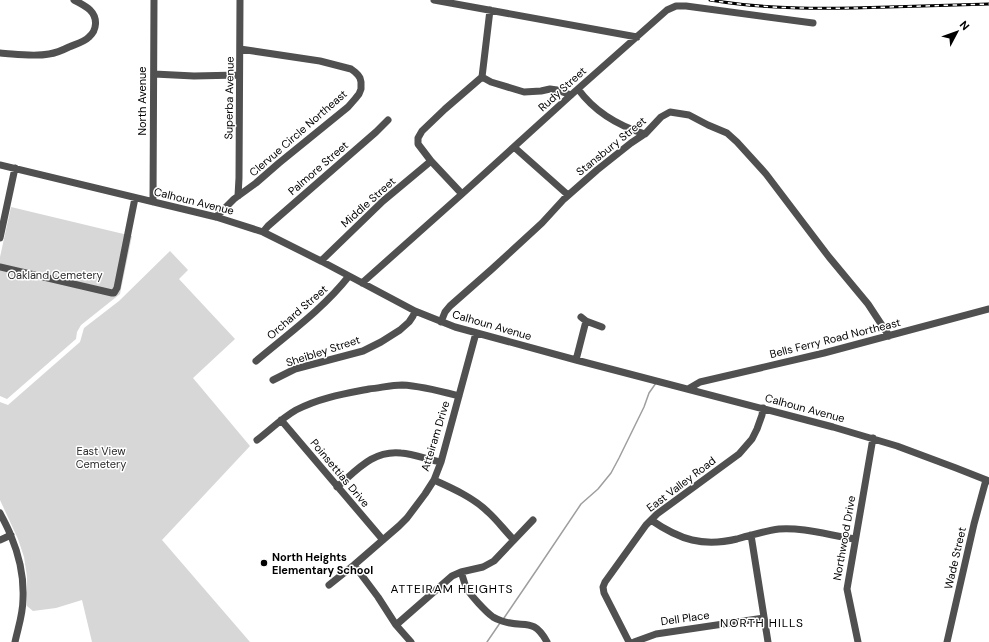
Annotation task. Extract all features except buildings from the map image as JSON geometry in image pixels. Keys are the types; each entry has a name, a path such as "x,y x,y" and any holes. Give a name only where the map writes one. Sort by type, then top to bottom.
{"street":[{"path":"0,53 47,55 61,51 88,38 94,32 95,19 90,10 74,0"},
{"name":"North Avenue","path":"153,202 154,0"},
{"name":"Superba Avenue","path":"238,196 240,178 240,0"},
{"path":"434,0 637,37"},
{"name":"Rudy Street","path":"362,283 667,10 676,6 686,6 812,23"},
{"path":"462,194 431,162 418,144 418,138 422,131 445,109 482,77 490,10"},
{"name":"Clervue Circle Northeast","path":"216,217 238,196 256,183 279,162 348,107 359,94 361,89 360,78 355,72 342,67 320,61 240,49"},
{"path":"154,74 194,76 239,75"},
{"path":"482,77 491,82 524,92 550,89 571,95"},
{"path":"578,89 584,97 606,115 620,124 645,134"},
{"name":"Stansbury Street","path":"441,322 445,312 450,306 542,223 568,195 597,170 645,134 662,117 670,112 689,115 727,133 737,142 766,174 828,257 868,304 889,336"},
{"name":"Palmore Street","path":"263,232 388,120"},
{"path":"514,147 568,195"},
{"name":"Middle Street","path":"321,260 383,201 431,162"},
{"name":"Calhoun Avenue","path":"0,165 216,217 263,232 321,260 415,311 441,322 576,360 873,438 950,465 988,481"},
{"path":"0,238 15,168"},
{"path":"0,267 114,293 117,288 135,198"},
{"name":"Orchard Street","path":"256,361 334,294 349,276"},
{"name":"Bells Ferry Road Northeast","path":"688,389 700,382 824,353 989,309"},
{"name":"Sheibley Street","path":"273,380 294,369 363,351 400,330 409,322 415,311"},
{"path":"576,360 584,319 602,327"},
{"name":"Atteiram Drive","path":"329,585 407,518 434,480 441,462 476,333"},
{"path":"257,440 281,420 296,410 332,396 401,385 418,386 459,396"},
{"name":"East Valley Road","path":"629,642 604,593 603,587 605,582 646,525 657,514 739,454 752,438 757,429 763,408"},
{"name":"Poinsettias Drive","path":"281,420 383,540"},
{"name":"Northwood Drive","path":"858,642 847,589 873,438"},
{"path":"338,487 368,460 384,454 402,453 441,462"},
{"path":"434,480 481,506 514,540"},
{"name":"Wade Street","path":"947,642 974,524 988,481"},
{"path":"0,513 11,535 21,574 24,600 15,642"},
{"path":"396,624 447,580 461,572 483,567 494,561 533,520"},
{"path":"651,520 674,534 684,538 700,541 726,541 779,529 790,529 855,538"},
{"path":"0,540 11,535"},
{"path":"751,535 768,642"},
{"path":"354,565 396,624 411,642"},
{"path":"461,572 467,588 486,611 494,617 508,623 529,624 534,626 546,642"},
{"name":"Dell Place","path":"634,642 656,634 764,618"}],"green space":[{"name":"Oakland Cemetery","path":"11,207 132,236 120,294 81,325 77,332 76,339 7,399 0,396 0,257"},
{"name":"East View Cemetery","path":"170,251 188,270 179,279 235,339 193,378 250,446 162,540 250,642 92,642 82,600 56,608 33,611 27,606 27,577 24,557 18,539 0,500 0,402 8,405 80,342 84,328 119,301"}],"waterway":[{"path":"504,618 581,504 598,489 611,473 644,407 649,393 656,383"},
{"path":"487,642 500,623"}],"railway":[{"path":"710,0 754,6 799,8 867,8 989,4"}],"place":[{"name":"North Heights Elementary School","path":"264,563"}],"district":[{"name":"ATTEIRAM HEIGHTS","path":"452,589"},
{"name":"NORTH HILLS","path":"762,623"}]}
